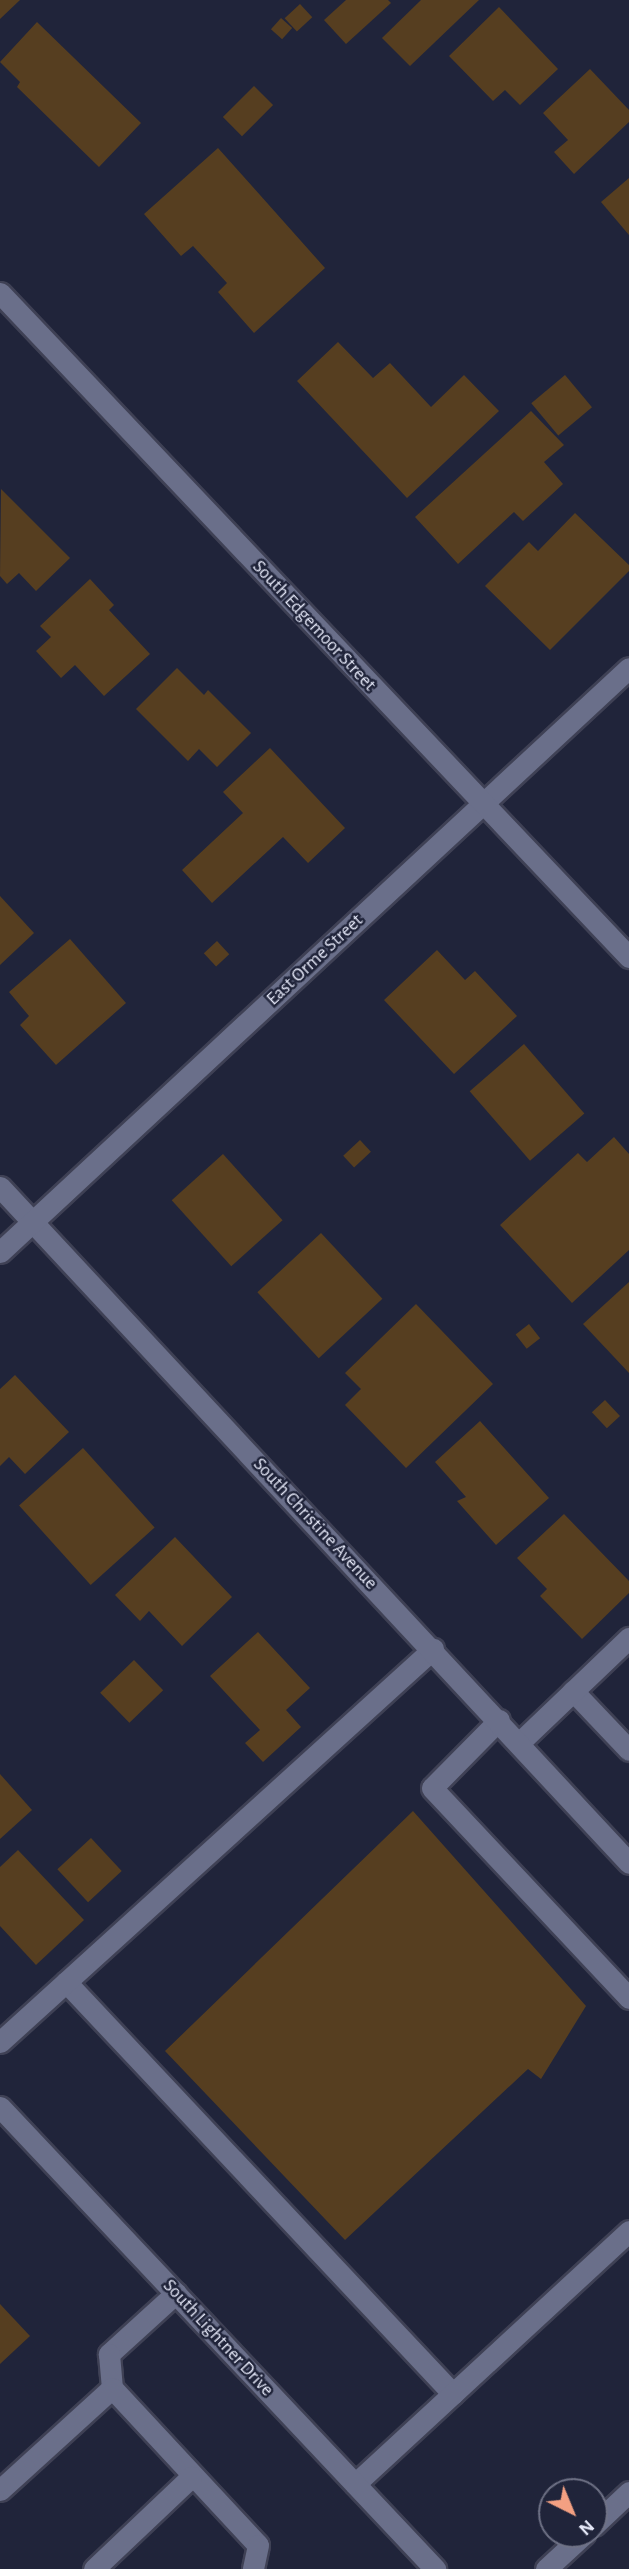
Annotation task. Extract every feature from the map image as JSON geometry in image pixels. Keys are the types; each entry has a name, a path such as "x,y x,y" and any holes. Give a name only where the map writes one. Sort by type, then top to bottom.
{"street":[{"name":"South Edgemoor Street","path":"0,293 482,805 629,957"},
{"name":"East Orme Street","path":"0,1252 629,668"},
{"name":"South Christine Avenue","path":"0,1187 520,1742 629,1863"},
{"path":"520,1742 629,1638"},
{"path":"0,2042 433,1649"},
{"path":"573,1691 629,1750"},
{"path":"499,1720 432,1788 629,1998"},
{"path":"66,1982 453,2394"},
{"name":"South Lightner Drive","path":"0,2106 435,2569"},
{"path":"355,2484 629,2231"},
{"path":"176,2293 109,2354 111,2388 191,2477 258,2545 253,2569"},
{"path":"0,2490 111,2388"},
{"path":"94,2569 191,2477"},
{"path":"608,2512 629,2492"},
{"path":"547,2569 569,2548"}],"building":[{"path":"0,0 20,0 0,19"},
{"path":"346,0 388,0 391,3 346,44 324,20"},
{"path":"421,0 479,0 410,66 382,38"},
{"path":"300,4 312,17 297,31 285,18"},
{"path":"499,7 558,69 520,105 505,90 493,101 449,56"},
{"path":"281,18 292,28 282,39 271,29"},
{"path":"37,22 141,123 99,167 17,87 20,82 0,62"},
{"path":"590,69 629,110 629,122 574,174 554,152 568,140 543,113"},
{"path":"254,86 273,105 242,136 223,117"},
{"path":"218,148 325,268 254,333 218,292 227,283 193,246 181,256 144,214"},
{"path":"629,178 629,235 601,202"},
{"path":"338,342 373,378 390,363 431,407 464,375 499,411 407,498 297,381"},
{"path":"565,375 592,407 558,435 531,403"},
{"path":"531,411 564,445 544,462 563,484 523,521 514,512 458,564 415,517"},
{"path":"1,489 70,558 36,591 19,573 7,584 0,576"},
{"path":"575,513 629,565 629,571 550,650 485,586 529,542 538,551"},
{"path":"90,579 114,605 109,610 150,654 104,696 75,665 61,678 36,651 51,637 40,626"},
{"path":"177,668 204,695 208,690 251,733 217,767 199,749 188,761 136,709"},
{"path":"270,748 345,828 308,863 283,837 212,903 182,870 243,813 223,792"},
{"path":"0,896 34,933 0,965"},
{"path":"70,939 126,1003 56,1065 20,1025 29,1016 9,992"},
{"path":"217,941 229,954 216,966 204,953"},
{"path":"437,950 465,980 475,971 517,1016 454,1074 384,1000"},
{"path":"524,1044 584,1113 530,1161 470,1091"},
{"path":"614,1137 629,1154 629,1250 572,1303 500,1225 578,1153 587,1162"},
{"path":"360,1140 371,1152 354,1167 343,1156"},
{"path":"223,1154 283,1220 231,1266 172,1200"},
{"path":"321,1233 382,1299 319,1358 257,1292"},
{"path":"629,1282 629,1373 583,1324"},
{"path":"416,1304 493,1384 406,1468 345,1405 361,1389 345,1373"},
{"path":"529,1324 540,1338 527,1349 516,1334"},
{"path":"15,1375 69,1432 25,1474 9,1457 0,1466 0,1389"},
{"path":"605,1400 620,1416 607,1428 592,1412"},
{"path":"480,1421 549,1498 496,1545 457,1501 466,1497 435,1462"},
{"path":"83,1448 155,1528 91,1585 19,1506"},
{"path":"564,1514 629,1581 629,1593 582,1639 540,1596 547,1589 517,1558"},
{"path":"175,1537 232,1597 182,1646 149,1611 140,1621 115,1595"},
{"path":"258,1632 310,1688 286,1710 301,1727 263,1762 245,1743 260,1730 210,1676"},
{"path":"134,1660 163,1690 129,1723 100,1693"},
{"path":"0,1774 32,1810 0,1839"},
{"path":"413,1811 586,2006 541,2079 528,2069 345,2240 165,2051"},
{"path":"91,1838 122,1871 88,1902 57,1869"},
{"path":"18,1850 84,1920 36,1965 0,1926 0,1867"},
{"path":"0,2304 30,2336 0,2364"}]}
